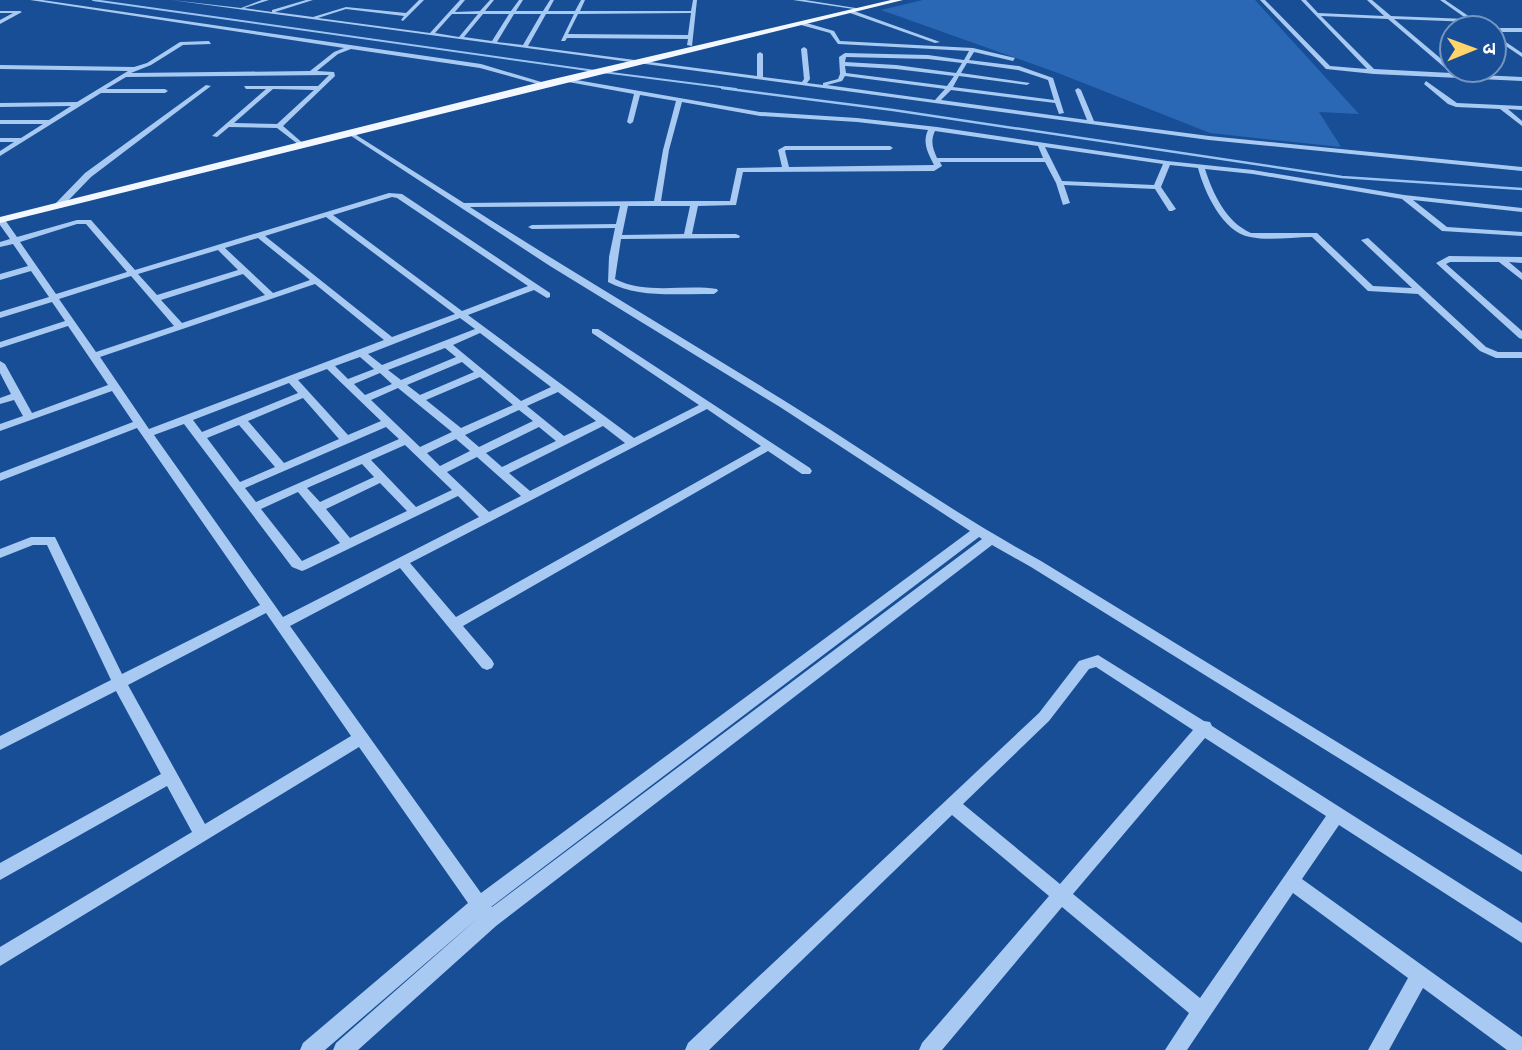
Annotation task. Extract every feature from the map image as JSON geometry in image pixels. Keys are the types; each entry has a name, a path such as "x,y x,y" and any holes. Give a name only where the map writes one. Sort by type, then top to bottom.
{"main road":[{"path":"0,219 545,84 803,24 882,2 900,0"}],"street":[{"path":"32,0 481,66 545,84"},
{"path":"173,0 1092,124 1341,153 1522,169"},
{"path":"237,9 267,0"},
{"path":"267,13 311,0"},
{"path":"394,29 422,0"},
{"path":"431,35 463,0"},
{"path":"461,38 492,0"},
{"path":"493,43 521,0"},
{"path":"525,47 552,0"},
{"path":"795,0 856,10 951,47"},
{"path":"1262,0 1325,66 1438,75"},
{"path":"1303,0 1374,72"},
{"path":"1369,0 1438,59"},
{"path":"1442,0 1462,14"},
{"path":"556,51 582,2 606,5"},
{"path":"681,4 695,2 690,51"},
{"path":"293,5 310,8"},
{"path":"383,12 391,5"},
{"path":"312,18 346,8 407,15"},
{"path":"0,12 20,12 0,22"},
{"path":"452,13 692,12"},
{"path":"1317,14 1438,19"},
{"path":"574,20 666,20"},
{"path":"678,20 692,20"},
{"path":"803,24 832,32 836,42 951,47 1013,59"},
{"path":"875,28 887,24"},
{"path":"677,28 691,28"},
{"path":"569,29 623,29"},
{"path":"565,36 691,37"},
{"path":"880,36 886,44"},
{"path":"0,154 134,69 149,64 182,43 209,43"},
{"path":"312,73 336,53 350,47"},
{"path":"803,84 807,79 804,49"},
{"path":"937,101 949,88 973,50"},
{"path":"760,54 760,78"},
{"path":"814,86 837,82 843,74 842,57 845,55 928,57 1026,69 1048,77 1052,80 1061,113"},
{"path":"843,64 1027,83"},
{"path":"0,67 134,69"},
{"path":"843,74 1058,102"},
{"path":"125,75 333,75 279,126"},
{"path":"569,79 638,94 771,115 857,120 932,129 1404,197 1522,210"},
{"path":"1426,83 1456,105 1522,108"},
{"path":"58,206 88,175 208,86"},
{"path":"246,87 319,88"},
{"path":"215,136 271,88"},
{"path":"1077,90 1092,124"},
{"path":"100,91 165,91"},
{"path":"630,122 638,94"},
{"path":"657,204 666,150 679,101"},
{"path":"0,104 79,104"},
{"path":"1502,107 1522,124"},
{"path":"0,122 50,122"},
{"path":"228,125 279,126 303,146"},
{"path":"465,205 735,202 740,170 930,169 938,166 928,144 932,129"},
{"path":"351,134 553,264 784,405 985,535 1037,564 1522,864"},
{"path":"0,140 23,139"},
{"path":"1040,143 1060,183 1066,203"},
{"path":"786,169 782,148 890,148"},
{"path":"935,160 1047,160"},
{"path":"1157,187 1167,163"},
{"path":"1201,166 1211,197 1241,232 1250,235 1314,235 1371,289 1420,291"},
{"path":"1060,183 1157,187"},
{"path":"1157,187 1171,209"},
{"path":"0,315 384,197 399,196 547,295"},
{"path":"1404,197 1445,229 1522,234"},
{"path":"688,236 694,204"},
{"path":"624,205 611,280 615,284 647,289 714,291"},
{"path":"327,214 633,443"},
{"path":"0,219 144,429 490,920"},
{"path":"0,245 77,222 88,222 180,327"},
{"path":"532,227 620,226"},
{"path":"259,235 391,341"},
{"path":"618,237 736,236"},
{"path":"1365,240 1488,352 1496,355 1522,355"},
{"path":"219,247 271,296"},
{"path":"1522,260 1449,259 1440,263 1522,336"},
{"path":"1501,260 1522,277"},
{"path":"0,277 34,267"},
{"path":"155,299 244,271"},
{"path":"94,356 316,281"},
{"path":"0,477 144,429 186,419 534,287"},
{"path":"0,345 71,322"},
{"path":"346,383 483,329"},
{"path":"595,331 806,471"},
{"path":"446,344 563,441"},
{"path":"361,353 420,399 530,497"},
{"path":"364,399 463,358"},
{"path":"328,365 488,518"},
{"path":"1,368 29,418"},
{"path":"420,399 481,373"},
{"path":"291,379 346,440"},
{"path":"0,428 115,386"},
{"path":"419,452 559,387"},
{"path":"200,437 304,394"},
{"path":"0,401 17,396"},
{"path":"281,624 707,405"},
{"path":"186,419 297,564 302,566 460,491"},
{"path":"242,420 282,468"},
{"path":"501,472 604,421"},
{"path":"238,487 388,422"},
{"path":"439,471 540,422"},
{"path":"254,507 407,440"},
{"path":"454,625 769,446"},
{"path":"364,459 415,513"},
{"path":"318,508 382,478"},
{"path":"300,487 349,545"},
{"path":"310,1050 479,905 985,535"},
{"path":"334,1029 348,1048 490,920 985,535"},
{"path":"0,554 32,541 51,540 119,682 201,833"},
{"path":"402,562 487,664"},
{"path":"0,743 269,606"},
{"path":"695,1050 1044,717 1084,665 1092,661 1105,663 1522,934"},
{"path":"929,1050 1205,727"},
{"path":"0,957 361,738"},
{"path":"0,873 171,776"},
{"path":"951,804 1202,1012"},
{"path":"1175,1050 1337,814"},
{"path":"1291,881 1522,1049"},
{"path":"1378,1050 1420,975"}],"shaded area":[{"path":"923,0 1255,0 1359,114 1319,112 1341,147 1210,133 1058,73 881,10"}],"waterway":[{"path":"93,0 595,71"},
{"path":"603,72 736,89"},
{"path":"722,88 893,110 1342,177 1522,189"}]}
